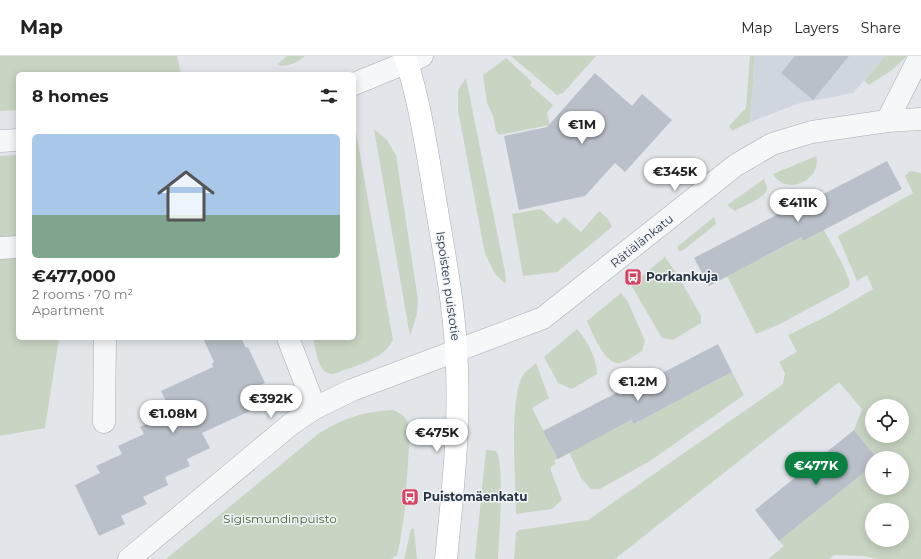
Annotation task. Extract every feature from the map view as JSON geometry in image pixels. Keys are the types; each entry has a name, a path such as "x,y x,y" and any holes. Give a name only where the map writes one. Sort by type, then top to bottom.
{"main road":[{"name":"Ispoisten puistotie","path":"412,58 452,298 456,349 456,397 452,494 446,559"}],"street":[{"path":"887,121 920,56"},
{"path":"356,83 412,58"},
{"name":"Rätiälänkatu","path":"456,349 543,318 736,165 772,144 812,132 887,121 921,119"},
{"path":"0,141 16,140"},
{"path":"0,248 16,247"},
{"path":"104,422 105,340"},
{"path":"289,340 315,408"},
{"path":"129,559 292,424 315,408 352,390 456,349"}],"shaded area":[{"path":"755,56 885,56 853,93 800,103 750,122"}],"green space":[{"path":"0,56 177,56 181,72 16,72 16,110 0,111"},
{"path":"287,56 305,56 292,64 284,66 277,65"},
{"path":"511,56 596,56 563,93 557,95"},
{"path":"750,56 755,56 750,122 732,131 729,126 746,108"},
{"path":"885,56 907,56 892,70 869,85 864,81"},
{"path":"506,58 532,82 530,85 553,105 547,113 550,125 499,135 496,131 493,116 487,103 483,75"},
{"path":"466,78 505,272 506,284 495,274 485,254 458,110 458,90"},
{"path":"374,129 387,140 396,155 418,300 417,314 410,336"},
{"path":"356,132 393,340 382,353 367,362 334,374 324,371 317,355 313,340 356,340"},
{"path":"16,155 16,340 59,340 45,428 0,436 0,156"},
{"path":"816,156 817,164 809,178 795,185 779,181 773,174"},
{"path":"910,171 921,173 921,559 878,559 864,556 834,555 829,559 768,559 784,546 779,541 865,472 865,495 909,495 909,451 871,451 854,430 862,409 839,382 615,559 514,559 516,533 519,530 588,520 783,384 785,373 779,362 797,352 788,335 829,315 873,289 867,275 857,281 838,236 913,193 905,176"},
{"path":"764,179 767,189 766,192 759,198 735,211 727,205"},
{"path":"541,209 557,224 564,217 581,232 599,211 608,219 612,227 557,272 523,276 512,214"},
{"path":"714,217 716,224 682,251 679,251 677,247"},
{"path":"824,230 843,265 850,283 849,287 778,325 756,334 727,276 801,237 803,241"},
{"path":"665,257 677,274 701,316 701,323 673,340 662,338 631,285"},
{"path":"621,293 628,302 645,341 642,351 620,363 614,363 604,354 587,321"},
{"path":"577,329 591,350 597,368 597,374 572,389 558,383 544,357"},
{"path":"536,363 549,398 532,408 558,459 554,460 556,464 551,467 551,471 562,500 552,509 516,514 514,425 517,392 525,372"},
{"path":"732,372 744,395 650,461 600,489 591,489 581,478 569,452 631,420 634,424"},
{"name":"Sigismundinpuisto","path":"393,410 400,413 405,418 410,431 405,509 397,555 391,559 166,559 318,434 344,420 363,414"},
{"path":"486,450 496,451 499,458 501,502 498,559 476,559 475,557"},
{"path":"414,528 417,559 404,559 411,529"}],"building":[{"path":"795,56 849,56 813,100 781,73"},
{"path":"595,73 632,106 642,94 672,120 625,172 615,163 585,196 519,210 504,136 547,127"},
{"path":"887,161 902,189 803,241 801,237 709,286 694,258 788,209 789,212"},
{"path":"204,340 242,340 246,348 248,347 265,383 251,389 259,407 202,433 210,448 187,459 190,466 165,477 168,485 143,497 147,504 121,516 125,524 99,536 75,485 100,473 96,466 122,454 118,446 144,434 140,427 171,412 161,391 213,367 212,364 214,362"},
{"path":"718,344 732,372 634,424 631,420 558,459 543,431 618,392 620,395"},
{"path":"854,430 871,451 865,451 865,472 779,541 755,510"}],"place":[{"name":"Porkankuja","path":"633,277"},
{"name":"Puistomäenkatu","path":"410,497"}]}
